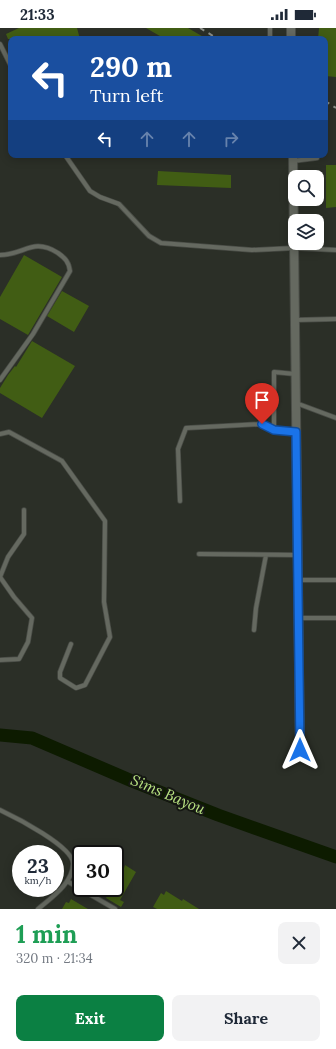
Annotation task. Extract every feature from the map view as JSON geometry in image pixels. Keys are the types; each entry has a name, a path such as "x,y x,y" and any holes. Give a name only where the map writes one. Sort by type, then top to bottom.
{"street":[{"path":"292,158 292,170"},
{"path":"294,250 300,750"}],"lane":[{"path":"0,44 8,60"},
{"path":"67,158 90,191 100,197 119,204 149,236 161,243 252,250 288,248"},
{"path":"292,158 316,158"},
{"path":"0,255 14,253 38,245 46,247 65,258 69,264 70,271 33,334 0,380"},
{"path":"324,249 336,250"},
{"path":"295,320 336,319"},
{"path":"274,430 274,372 295,374"},
{"path":"296,403 336,418"},
{"path":"180,500 178,449 186,428 262,424 274,430 296,432"},
{"path":"0,434 9,432 62,461 104,521 104,602 110,637 85,685 76,688 60,678 60,672 70,644"},
{"path":"0,660 19,659 28,642 32,618 14,597 0,577 8,557 24,534 24,510"},
{"path":"199,554 297,555"},
{"path":"254,630 256,608 266,555"},
{"path":"297,580 336,580"},
{"path":"298,618 336,618"},
{"path":"0,810 57,842 68,852 73,860 74,866 67,881 38,909"},
{"path":"67,881 115,909"}],"building":[{"path":"19,28 77,28 79,36 8,36 8,39 6,34"},
{"path":"146,28 188,28 202,36 160,36"},
{"path":"319,28 336,28 336,77 328,76 328,36 318,36"},
{"path":"326,165 336,165 336,207 326,208"},
{"path":"158,171 231,175 231,188 157,185"},
{"path":"24,255 62,277 28,335 0,319 0,297"},
{"path":"62,291 89,306 74,332 47,316"},
{"path":"32,341 75,366 42,418 0,393 0,388 8,375 15,366 16,367"},
{"path":"125,865 136,872 124,893"},
{"path":"166,891 199,909 157,909 153,907 161,893 164,895"},
{"path":"122,897 120,900 124,902 121,907 106,898"},
{"path":"71,899 88,909 62,909 66,902 69,903"}],"waterway":[{"name":"Sims Bayou","path":"0,735 32,738 132,781 218,815 336,857"}],"railway":[{"path":"200,28 213,36"},
{"path":"328,103 336,108"}],"route":[{"path":"262,424 274,430 296,432 300,750"}]}
